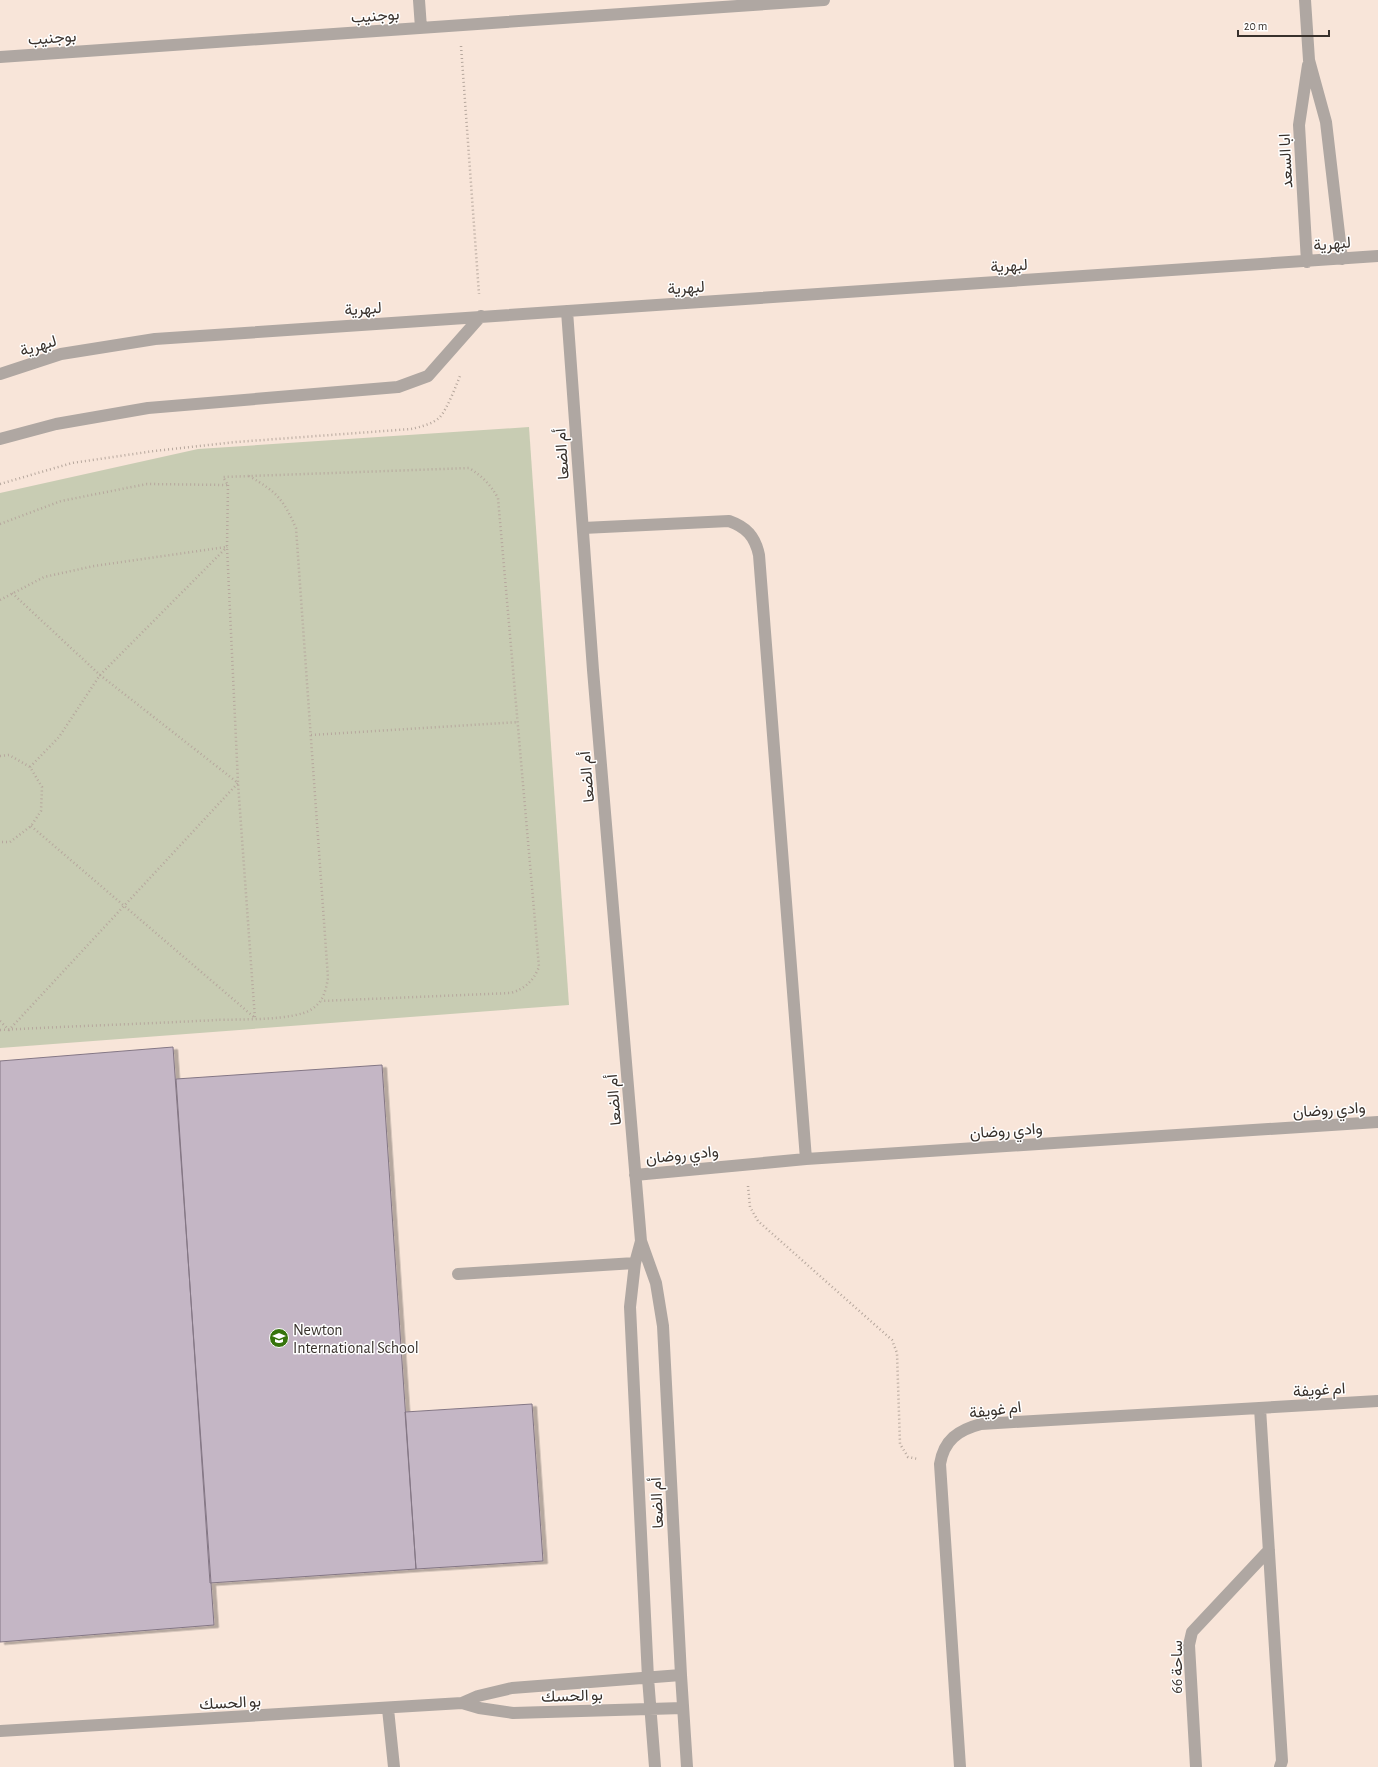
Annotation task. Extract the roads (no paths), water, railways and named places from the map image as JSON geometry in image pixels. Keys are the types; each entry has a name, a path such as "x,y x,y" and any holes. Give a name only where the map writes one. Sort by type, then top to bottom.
{"street":[{"path":"419,0 422,28"},
{"name":"بوجنيب","path":"0,57 460,26 744,3 824,0"},
{"name":"ابا السعد","path":"1304,0 1309,60 1326,122 1342,259"},
{"name":"ابا السعد","path":"1307,262 1299,126 1309,60"},
{"name":"لبهرية","path":"0,374 61,354 155,338 1307,262 1378,256"},
{"name":"أم الضعا","path":"567,311 583,528 641,1241 656,1283 663,1326 681,1675 688,1767"},
{"path":"0,439 56,424 148,408 398,387 428,376 481,316"},
{"path":"583,528 729,521 740,525 750,533 756,543 761,578 806,1159"},
{"name":"وادي روضان","path":"635,1175 806,1159 1378,1122"},
{"name":"أم الضعا","path":"641,1241 631,1284 630,1307 648,1678 655,1767"},
{"path":"458,1274 635,1263"},
{"name":"ام غويفة","path":"960,1767 940,1464 942,1452 949,1441 966,1428 981,1424 1378,1401"},
{"path":"1260,1408 1282,1761 1280,1767"},
{"name":"ساحة 66","path":"1196,1767 1189,1645 1192,1632 1269,1550"},
{"name":"بو الحسك","path":"0,1731 388,1709 462,1703 478,1696 512,1688 681,1675"},
{"name":"بو الحسك","path":"462,1703 479,1708 513,1713 683,1708"},
{"path":"388,1709 394,1767"}],"place":[{"name":"Newton International School","path":"279,1338"}]}
